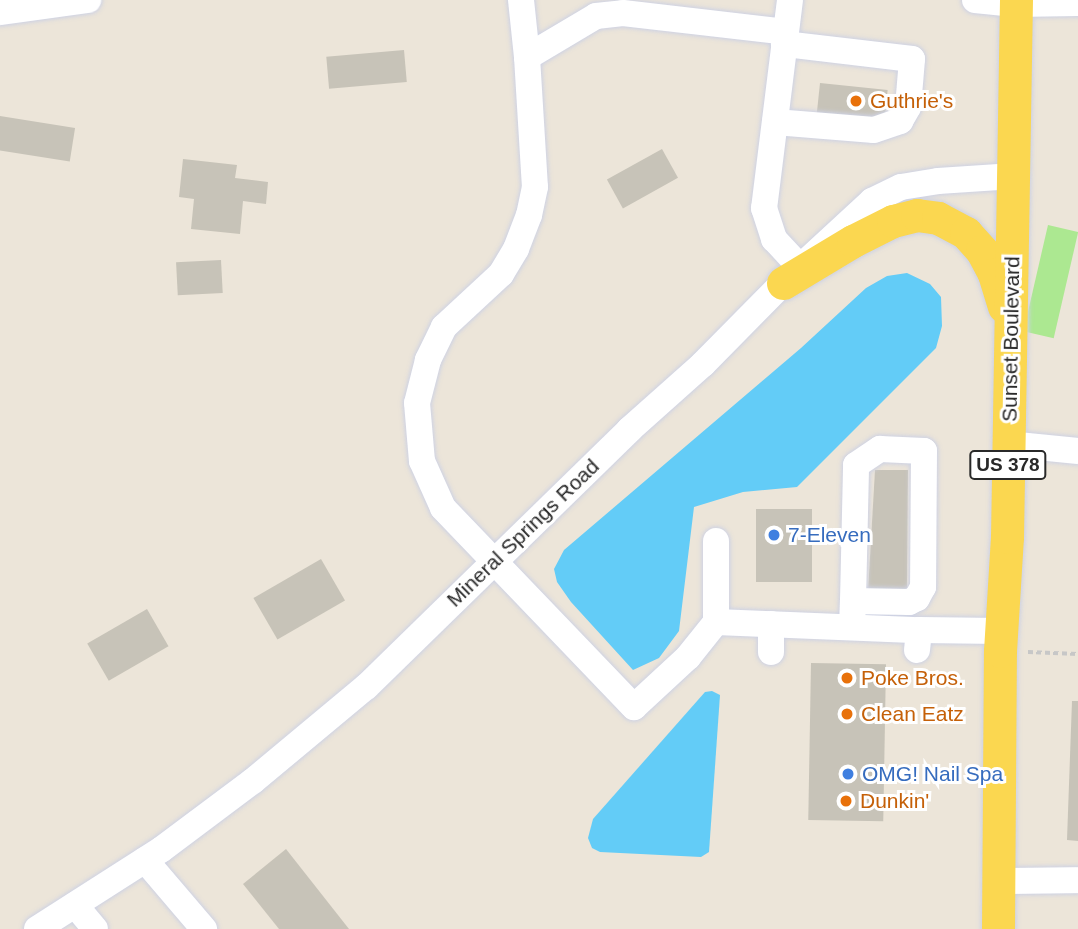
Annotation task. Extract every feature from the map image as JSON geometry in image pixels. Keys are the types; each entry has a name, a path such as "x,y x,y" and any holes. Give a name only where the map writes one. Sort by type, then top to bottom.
{"main road":[{"name":"Sunset Boulevard","path":"998,929 1000,641 1009,444 1016,2"},
{"path":"792,275 893,221 917,215 938,218 966,233 982,251 1003,300 1011,345"}],"street":[{"path":"0,12 88,0"},
{"path":"522,0 535,187 529,215 516,249 501,274 444,327 428,360 417,403 422,461 443,508 634,708 688,657 716,622 716,541"},
{"path":"790,0 764,208 774,239 792,275"},
{"path":"975,0 1078,3"},
{"path":"527,57 596,16 623,13 912,58 908,107 900,121 874,130 775,122"},
{"name":"Mineral Springs Road","path":"37,929 145,860 253,781 366,687 629,430 704,364 792,275 872,201 901,187 938,181 1014,176"},
{"path":"1009,444 1078,451"},
{"path":"716,622 771,624 852,614 917,598 923,587 924,451 880,449 856,465 852,614"},
{"path":"852,614 918,640 1000,641"},
{"path":"771,624 771,652"},
{"path":"145,860 204,929"},
{"path":"999,881 1078,880"},
{"path":"75,905 94,929"}],"path":[{"path":"1000,641 1078,654"}],"green space":[{"path":"1048,225 1078,232 1054,338 1023,331"}],"water":[{"path":"907,273 930,284 941,297 942,326 936,348 797,487 743,492 694,507 679,631 659,658 633,670 571,602 557,582 554,569 564,550 801,348 866,288 887,276"},
{"path":"712,691 720,695 709,852 701,857 600,852 592,848 588,838 593,819 705,692"}],"building":[{"path":"404,50 407,82 329,89 326,57"},
{"path":"820,83 888,90 884,123 817,116"},
{"path":"0,116 75,128 70,161 0,150"},
{"path":"662,149 678,178 623,208 607,180"},
{"path":"183,159 237,165 235,178 268,182 266,204 243,201 240,234 191,229 194,199 179,197"},
{"path":"221,260 223,293 178,295 176,262"},
{"path":"875,470 908,470 907,590 868,592"},
{"path":"756,509 812,509 812,582 756,582"},
{"path":"321,559 345,601 277,640 253,598"},
{"path":"147,609 168,646 109,681 87,644"},
{"path":"811,663 886,664 883,821 808,820"},
{"path":"1072,701 1078,701 1078,841 1067,840"},
{"path":"286,849 349,929 279,929 243,884"}],"place":[{"name":"Guthrie's","path":"856,101"},
{"name":"7-Eleven","path":"774,535"},
{"name":"Poke Bros.","path":"847,678"},
{"name":"Clean Eatz","path":"847,714"},
{"name":"OMG! Nail Spa","path":"848,774"},
{"name":"Dunkin'","path":"846,801"}]}
